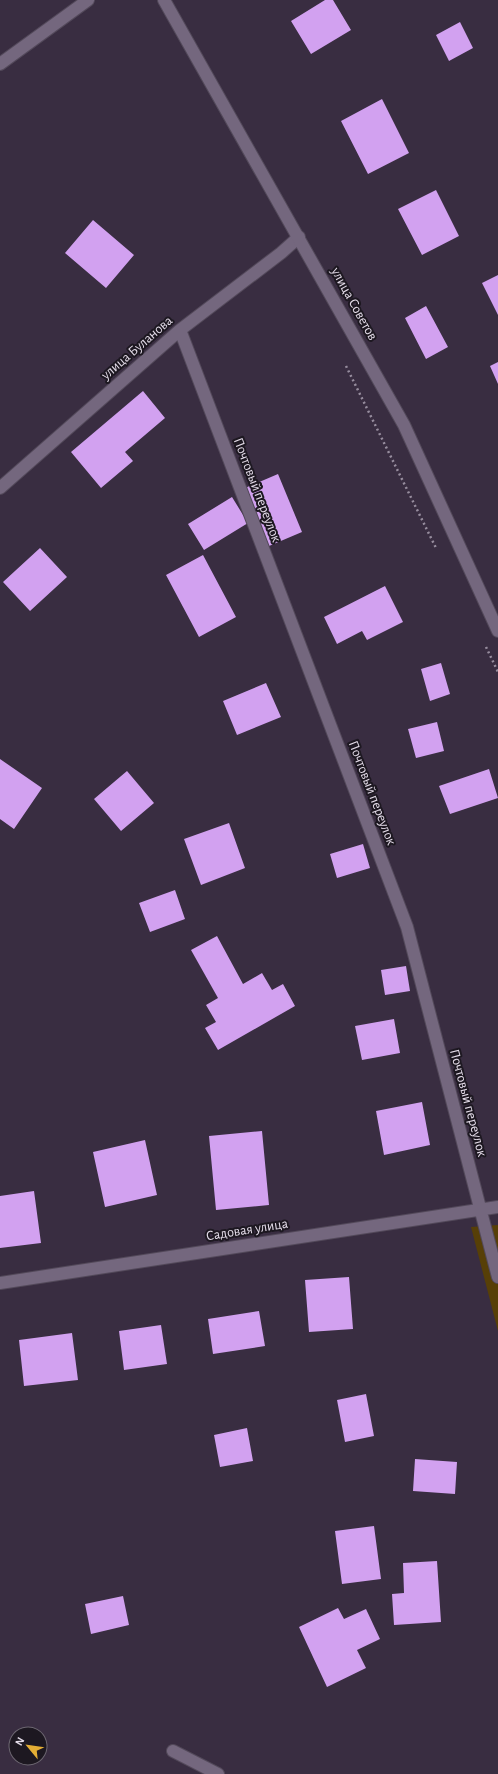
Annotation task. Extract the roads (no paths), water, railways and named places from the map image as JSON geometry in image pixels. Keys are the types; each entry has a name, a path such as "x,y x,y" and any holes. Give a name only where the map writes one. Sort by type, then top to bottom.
{"street":[{"path":"0,64 88,0"},
{"name":"улица Советов","path":"164,0 299,236 404,425 498,631"},
{"name":"улица Буланова","path":"0,488 180,330 281,253 299,236"},
{"name":"Почтовый переулок","path":"180,330 407,926 498,1278"},
{"name":"Садовая улица","path":"0,1283 498,1207"},
{"path":"173,1751 218,1774"}]}
